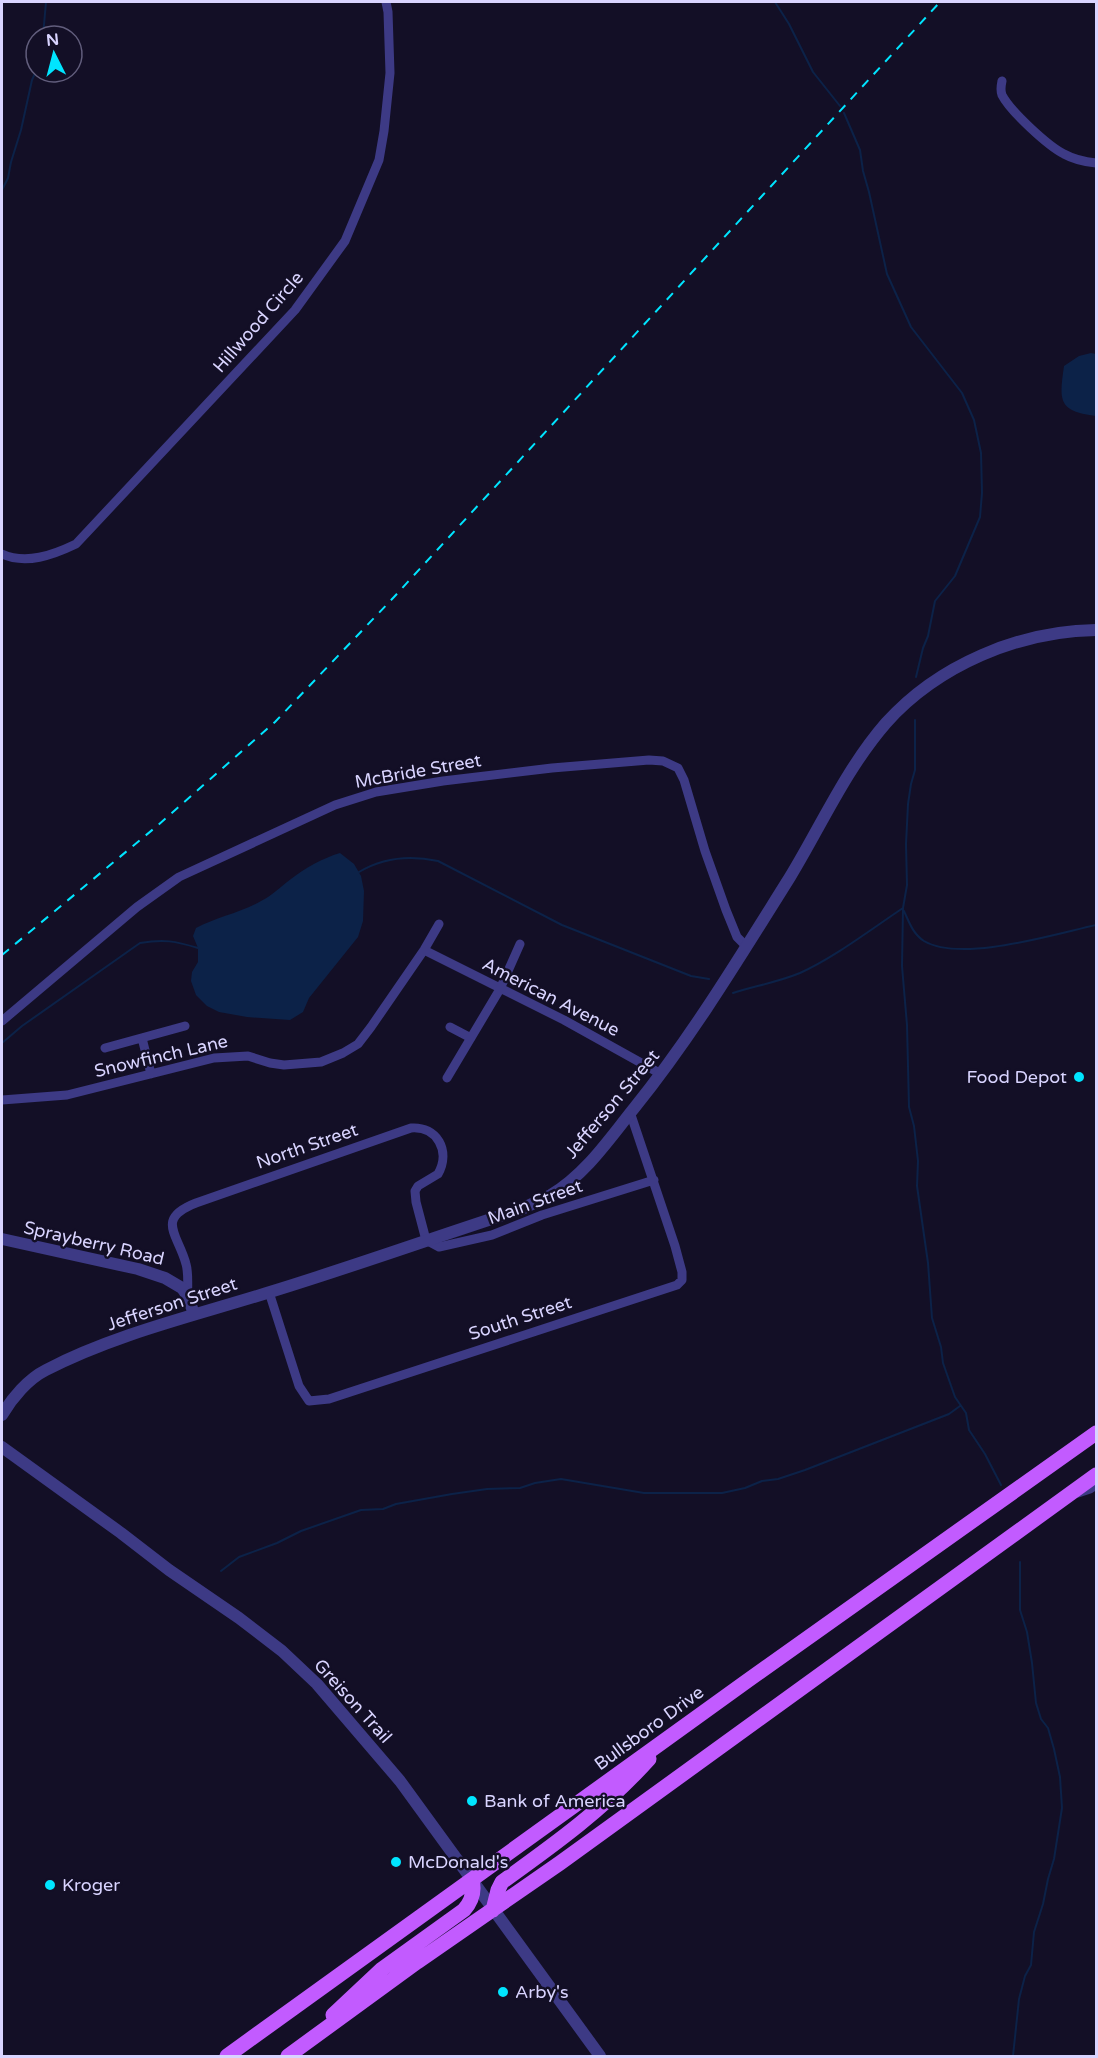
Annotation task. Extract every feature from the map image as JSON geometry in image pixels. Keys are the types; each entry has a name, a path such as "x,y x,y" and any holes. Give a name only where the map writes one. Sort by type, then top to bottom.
{"main road":[{"name":"Bullsboro Drive","path":"227,2056 1096,1433"},
{"path":"288,2056 1096,1474"},
{"path":"493,1910 502,1882 607,1803 670,1737"},
{"path":"317,2035 338,2009 382,1968 464,1910 473,1894 472,1880"}],"street":[{"name":"Hillwood Circle","path":"2,554 28,559 54,555 76,544 296,310 345,241 379,160 384,131 390,73 386,2"},
{"path":"1002,81 1000,92 1010,107 1040,136 1063,154 1096,163"},
{"name":"Jefferson Street","path":"2,1415 11,1400 44,1371 90,1350 194,1314 270,1292 522,1209 551,1195 572,1180 597,1155 661,1074 705,1011 862,755 886,724 921,691 963,665 1005,645 1043,635 1096,630"},
{"name":"McBride Street","path":"2,1021 137,907 179,877 334,805 376,792 552,768 649,760 663,761 678,768 684,780 726,910 737,937 746,946"},
{"name":"Snowfinch Lane","path":"2,1100 67,1095 214,1058 235,1055 284,1065 321,1062 344,1053 358,1044 371,1027 424,950 439,924"},
{"path":"447,1078 500,989 520,944"},
{"name":"American Avenue","path":"424,950 564,1020 661,1074"},
{"path":"105,1048 185,1026"},
{"path":"450,1027 471,1038"},
{"path":"142,1038 151,1074"},
{"name":"South Street","path":"270,1292 299,1386 309,1401 328,1399 677,1285 682,1280 682,1272 654,1180 630,1112"},
{"name":"North Street","path":"188,1297 187,1266 172,1220 176,1213 196,1203 411,1128 420,1127 430,1131 438,1138 443,1159 438,1174 422,1182 415,1191 426,1240"},
{"name":"Main Street","path":"426,1240 439,1246 492,1235 542,1215 654,1180"},
{"name":"Sprayberry Road","path":"2,1239 138,1269 165,1278 179,1286 188,1297"},
{"path":"188,1297 194,1314"},
{"name":"Greison Trail","path":"2,1447 282,1651 317,1684 400,1781 600,2056"},
{"path":"1067,1496 1096,1485"}],"water":[{"path":"1096,354 1096,416 1074,411 1064,402 1062,396 1064,366 1079,356"},
{"path":"340,853 354,864 361,876 364,891 363,921 358,937 309,998 303,1012 290,1020 247,1017 219,1012 207,1006 196,995 191,981 192,972 198,962 198,948 193,936 196,928 261,901 308,867"}],"waterway":[{"path":"44,24 46,2"},
{"path":"775,2 789,24 813,72 840,106"},
{"path":"2,190 8,178 31,84"},
{"path":"844,113 860,150 887,274 911,327 962,393 974,420 981,453 980,517 955,576 935,601 916,677"},
{"path":"915,720 915,770 908,804 907,885 903,908 902,966 907,1025 909,1107 914,1126 918,1161 917,1186 928,1263 932,1318 941,1347 943,1363 955,1397 966,1413 969,1430 1001,1485"},
{"path":"359,872 388,860 417,858 438,861 562,925 691,976 709,979"},
{"path":"733,993 783,979 813,967 903,908"},
{"path":"904,911 914,931 924,941 940,947 961,949 1008,945 1096,925"},
{"path":"2,1043 22,1026 140,943 169,941 198,948"},
{"path":"221,1571 239,1557 301,1531 361,1510 383,1509 396,1504 452,1494 487,1489 520,1488 561,1479 644,1493 722,1493 745,1488 762,1481 778,1479 805,1470 949,1414 960,1406"},
{"path":"1013,2056 1019,1999 1025,1976 1031,1965 1034,1932 1054,1859 1062,1808 1060,1777 1048,1728 1041,1719 1036,1703 1027,1632 1020,1610 1020,1562"}],"railway":[{"path":"2,955 157,826 275,722 394,597 940,2"}],"place":[{"name":"Food Depot","path":"1079,1077"},
{"name":"Bank of America","path":"472,1801"},
{"name":"McDonald's","path":"396,1862"},
{"name":"Kroger","path":"50,1885"},
{"name":"Arby's","path":"503,1992"}]}
